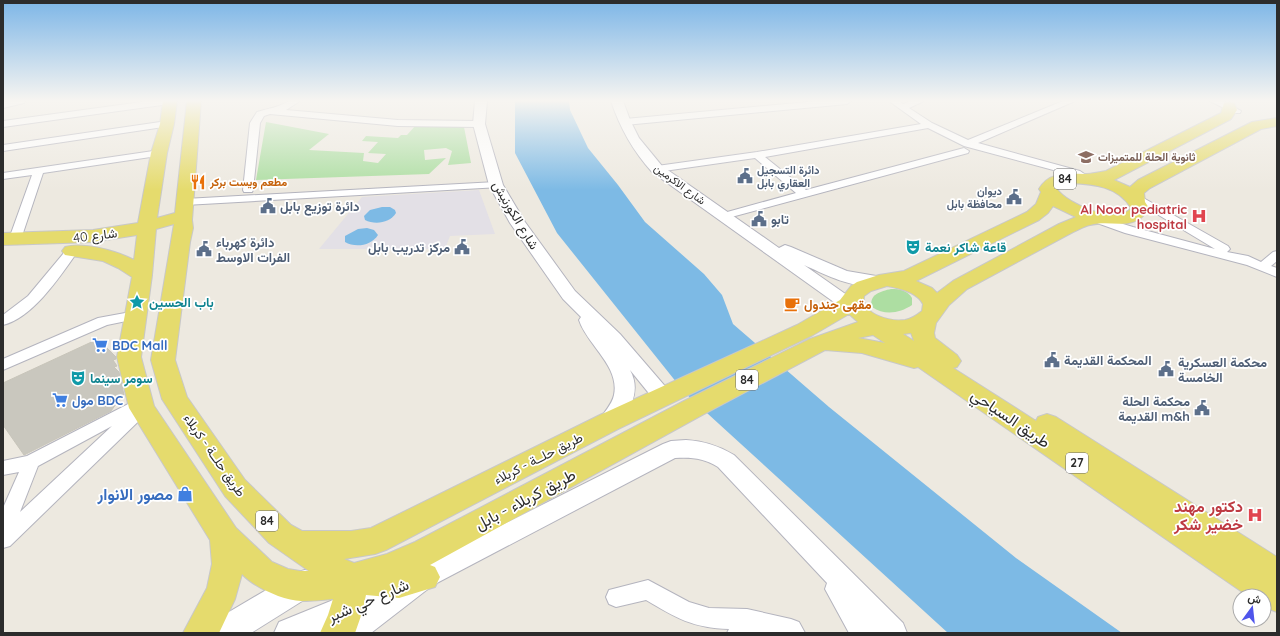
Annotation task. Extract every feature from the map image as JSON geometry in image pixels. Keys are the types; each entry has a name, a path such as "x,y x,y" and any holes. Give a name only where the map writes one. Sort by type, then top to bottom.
{"main road":[{"path":"164,131 147,232 129,357 141,406 225,537 262,572 286,583 300,586 343,604 399,583 424,577"},
{"name":"طريق حلــة - كربلاء","path":"193,131 190,206 180,242 162,360 176,399 235,488 280,534 297,545 351,546 375,541 609,422 678,399"},
{"name":"84","path":"867,314 855,291 867,284 882,280 901,279 921,272 1033,216 1043,209 1047,203 1050,183 1070,178 1110,176 1198,131"},
{"name":"84","path":"798,347 829,317 867,314 915,326 930,315 941,300 960,285 1066,228 1077,223 1100,219 1123,218 1136,214 1140,208 1135,197 1135,192 1144,184 1244,131"},
{"name":"84","path":"1085,178 1108,183 1135,197"},
{"name":"84","path":"1049,193 1059,203 1072,210 1100,219"},
{"path":"71,244 99,230 121,222 139,209 153,194"},
{"name":"شارع 40","path":"7,244 71,244 147,232 190,206"},
{"path":"71,244 126,262 142,275"},
{"path":"882,280 910,285 920,290 928,296 933,304 930,315"},
{"name":"84","path":"678,399 798,347 818,344 859,329 867,314"},
{"name":"طريق السياحي","path":"867,314 949,377 1277,597"},
{"name":"طريق السياحي","path":"930,315 922,327 923,339 934,350 1277,574"},
{"path":"798,347 842,343 863,346 917,361 949,377"},
{"name":"طريق كربلاء - بابل","path":"343,604 390,567 426,552 678,399"},
{"path":"200,633 214,611 223,590 228,570 228,553 225,537"},
{"path":"343,604 375,541"},
{"path":"375,541 372,549 373,556 378,562 424,577"},
{"path":"297,545 343,604"},
{"path":"223,633 300,586"},
{"name":"شارع حي شبر","path":"290,633 343,604"}],"street":[{"path":"3,148 76,131"},
{"path":"248,190 254,131"},
{"name":"شارع الكورنيش","path":"481,131 494,180 518,223 568,295 678,399"},
{"name":"شارع الاكرمين","path":"630,131 645,158 657,169 867,314"},
{"path":"657,169 895,131"},
{"path":"938,131 965,147 1065,170 1076,173 1085,178"},
{"path":"724,216 965,147 1003,131"},
{"path":"3,176 160,153"},
{"path":"757,154 805,194"},
{"path":"7,244 39,171"},
{"path":"190,206 494,180"},
{"path":"190,206 248,190 494,180"},
{"path":"1135,197 1220,247 1277,273"},
{"path":"1100,219 1129,230 1257,264 1277,254"},
{"name":"شارع الاكرمين","path":"748,232 844,276 858,280 882,280"},
{"path":"3,321 15,315 30,303 71,244"},
{"path":"587,313 591,329 623,375 626,385 625,398 619,411 609,422"},
{"path":"3,365 103,321 136,315"},
{"path":"3,468 31,462 141,406"},
{"path":"3,540 141,406"},
{"path":"343,604 424,577 671,450 689,448 702,449 714,453 726,460 805,540 832,571 893,633"},
{"path":"3,528 31,462"},
{"path":"805,540 846,599 863,633"},
{"path":"616,597 648,590 685,611 709,618 747,619 791,629 794,633"},
{"path":"738,633 744,630 759,630 770,633"}],"shaded area":[{"path":"479,190 495,234 450,236 445,249 319,249 362,197"}],"green space":[{"path":"265,131 312,131 329,134 309,150 364,153 363,161 378,163 386,154 368,153 378,142 362,141 366,136 398,138 401,135 407,135 411,131 465,131 471,163 448,165 452,151 446,148 424,150 425,160 446,158 429,174 256,180"},
{"path":"891,289 908,293 912,298 912,305 897,312 882,312 872,307 872,299 876,294"}],"water":[{"path":"515,131 580,131 588,148 645,222 704,274 722,295 733,324 829,407 1016,558 1122,633 948,633 685,393 557,233 515,153"},
{"path":"390,207 395,210 396,213 390,219 378,223 365,220 364,216 370,210"},
{"path":"367,228 374,230 378,235 371,242 363,245 353,245 345,242 345,236 358,229"}],"building":[{"name":"مول BDC","path":"98,339 116,357 116,359 113,360 117,366 114,367 119,372 124,395 111,411 24,455 3,425 3,383"}],"place":[{"name":"ثانوية الحلة للمتميزات","path":"1086,157"},
{"name":"دائرة التسجيل العقاري بابل","path":"745,176"},
{"name":"مطعم ويست بركر","path":"198,182"},
{"name":"ديوان محافظة بابل","path":"1014,197"},
{"name":"دائرة توزيع بابل","path":"268,206"},
{"name":"Al Noor pediatric hospital","path":"1199,216"},
{"name":"تابو","path":"759,219"},
{"name":"مركز تدريب بابل","path":"462,247"},
{"name":"قاعة شاكر نعمة","path":"913,247"},
{"name":"دائرة كهرباء الفرات الاوسط","path":"204,249"},
{"name":"باب الحسين","path":"137,302"},
{"name":"مقهى جندول","path":"792,304"},
{"name":"BDC Mall","path":"100,345"},
{"name":"المحكمة القديمة","path":"1052,360"},
{"name":"محكمة العسكرية الخامسة","path":"1166,369"},
{"name":"سومر سينما","path":"78,378"},
{"name":"مول BDC","path":"60,400"},
{"name":"محكمة الحلة القديمة m&h","path":"1202,408"},
{"name":"مصور الانوار","path":"185,494"},
{"name":"دكتور مهند خضير شكر","path":"1255,515"}]}
